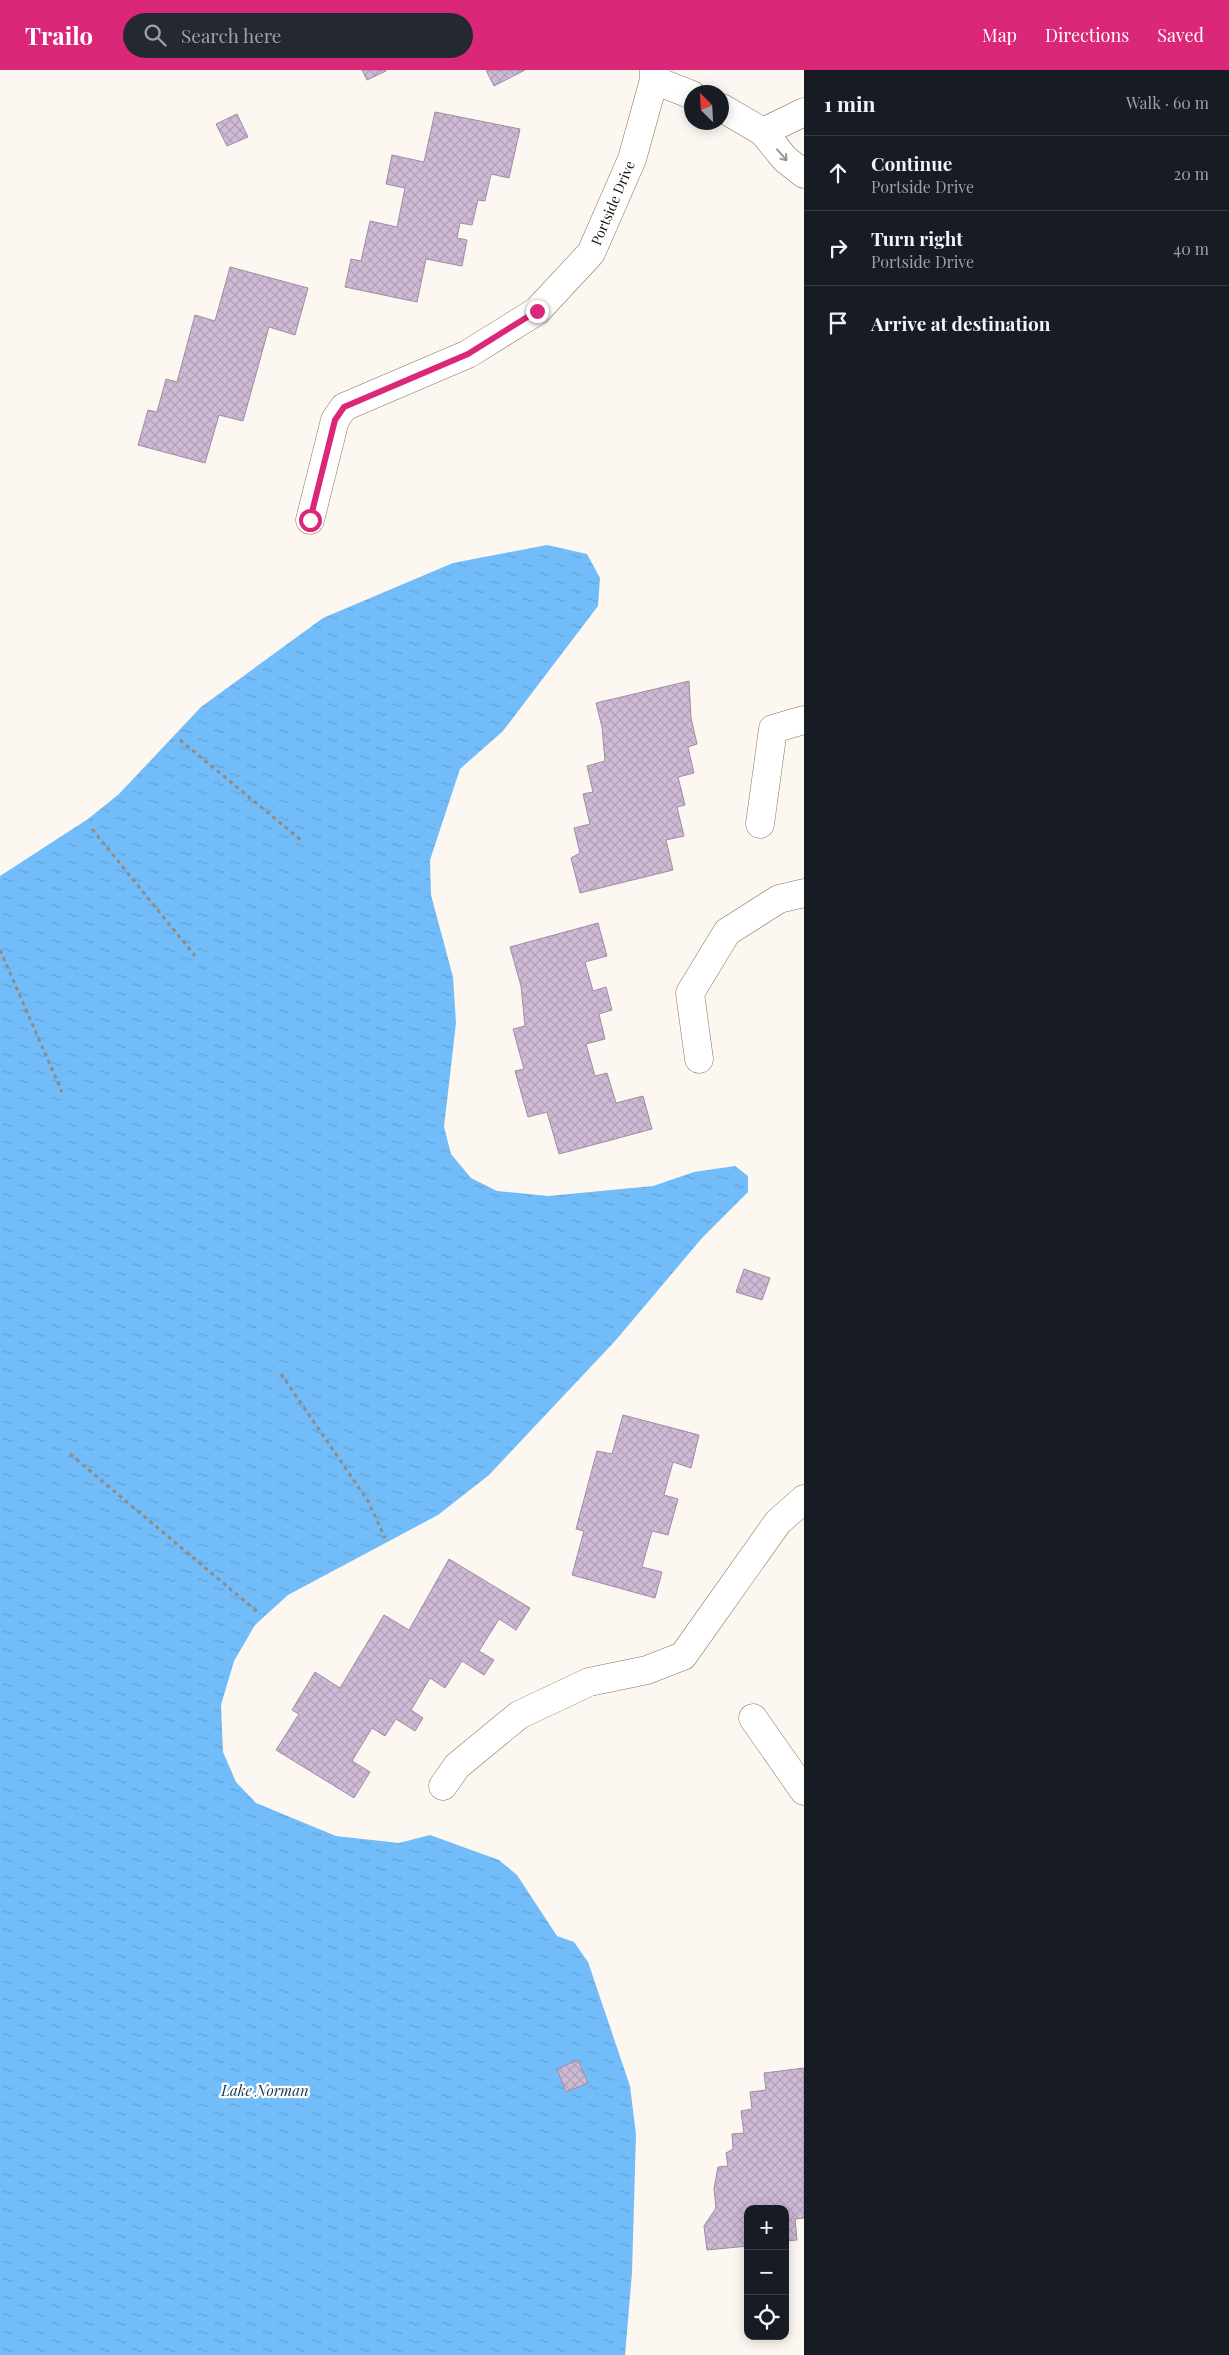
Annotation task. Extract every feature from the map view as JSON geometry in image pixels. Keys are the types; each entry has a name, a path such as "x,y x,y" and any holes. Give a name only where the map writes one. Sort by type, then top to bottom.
{"street":[{"path":"654,75 684,91"},
{"name":"Portside Drive","path":"310,520 335,420 344,407 468,354 537,311 591,253 632,159 654,75"},
{"path":"729,112 763,132 785,159 804,174"},
{"path":"763,132 804,112"},
{"path":"760,824 774,729 804,720"},
{"path":"699,1059 690,993 727,932 778,899 804,893"},
{"path":"443,1786 457,1766 519,1715 589,1682 647,1670 683,1656 778,1522 804,1499"},
{"path":"753,1718 804,1791"}],"path":[{"path":"180,740 301,840"},
{"path":"92,829 195,956"},
{"path":"0,950 62,1092"},
{"path":"281,1374 368,1501 385,1538"},
{"path":"70,1454 260,1614"}],"water":[{"name":"Lake Norman","path":"547,545 587,554 600,578 598,606 503,731 460,769 430,860 431,895 453,977 456,1023 444,1127 451,1154 471,1178 497,1191 548,1196 653,1186 694,1172 735,1166 748,1176 748,1192 702,1238 616,1340 489,1475 438,1515 288,1595 255,1625 234,1661 221,1705 223,1752 236,1782 256,1803 336,1836 399,1843 430,1835 499,1860 517,1875 557,1936 574,1942 588,1962 630,2086 636,2134 632,2273 625,2355 0,2355 0,876 88,819 119,794 201,707 323,618 453,563"}],"building":[{"path":"362,70 386,70 386,71 367,80"},
{"path":"486,70 525,70 494,86"},
{"path":"435,112 520,129 509,178 491,174 485,201 478,200 472,225 460,223 457,238 467,240 462,266 426,259 417,302 345,287 351,259 361,261 370,221 397,227 405,188 386,184 392,155 424,162"},
{"path":"237,114 248,137 227,146 216,124"},
{"path":"230,267 308,288 295,335 269,327 243,421 219,415 205,463 138,445 148,410 157,412 166,379 177,382 195,315 215,321"},
{"path":"689,681 691,718 697,744 688,747 694,773 678,777 685,805 677,807 684,836 666,840 673,870 580,893 571,858 580,853 574,828 590,824 583,794 593,792 587,766 605,761 602,727 596,703"},
{"path":"598,923 607,956 585,962 593,991 606,987 612,1010 599,1014 605,1039 586,1044 595,1076 607,1073 616,1103 643,1096 652,1129 559,1154 547,1112 528,1117 515,1071 524,1069 513,1029 525,1026 521,986 510,947"},
{"path":"744,1269 770,1278 762,1300 736,1292"},
{"path":"623,1415 699,1435 691,1468 673,1462 664,1495 678,1499 668,1535 652,1531 642,1567 662,1572 655,1598 572,1575 584,1531 576,1529 597,1451 612,1454"},
{"path":"449,1559 530,1608 516,1630 499,1619 479,1651 494,1660 484,1675 462,1661 445,1688 430,1678 411,1710 423,1718 415,1731 396,1719 385,1736 372,1728 352,1761 370,1772 354,1798 276,1750 299,1714 292,1710 315,1672 340,1688 384,1615 409,1630"},
{"path":"578,2060 588,2083 566,2092 557,2069"},
{"path":"804,2068 804,2218 795,2219 797,2240 789,2241 789,2205 744,2205 744,2246 707,2250 704,2226 716,2208 714,2189 718,2167 728,2166 726,2153 733,2149 732,2134 744,2133 741,2111 752,2109 750,2092 766,2090 764,2073"}],"route":[{"path":"310,520 335,420 344,407 468,354 537,311"}]}
